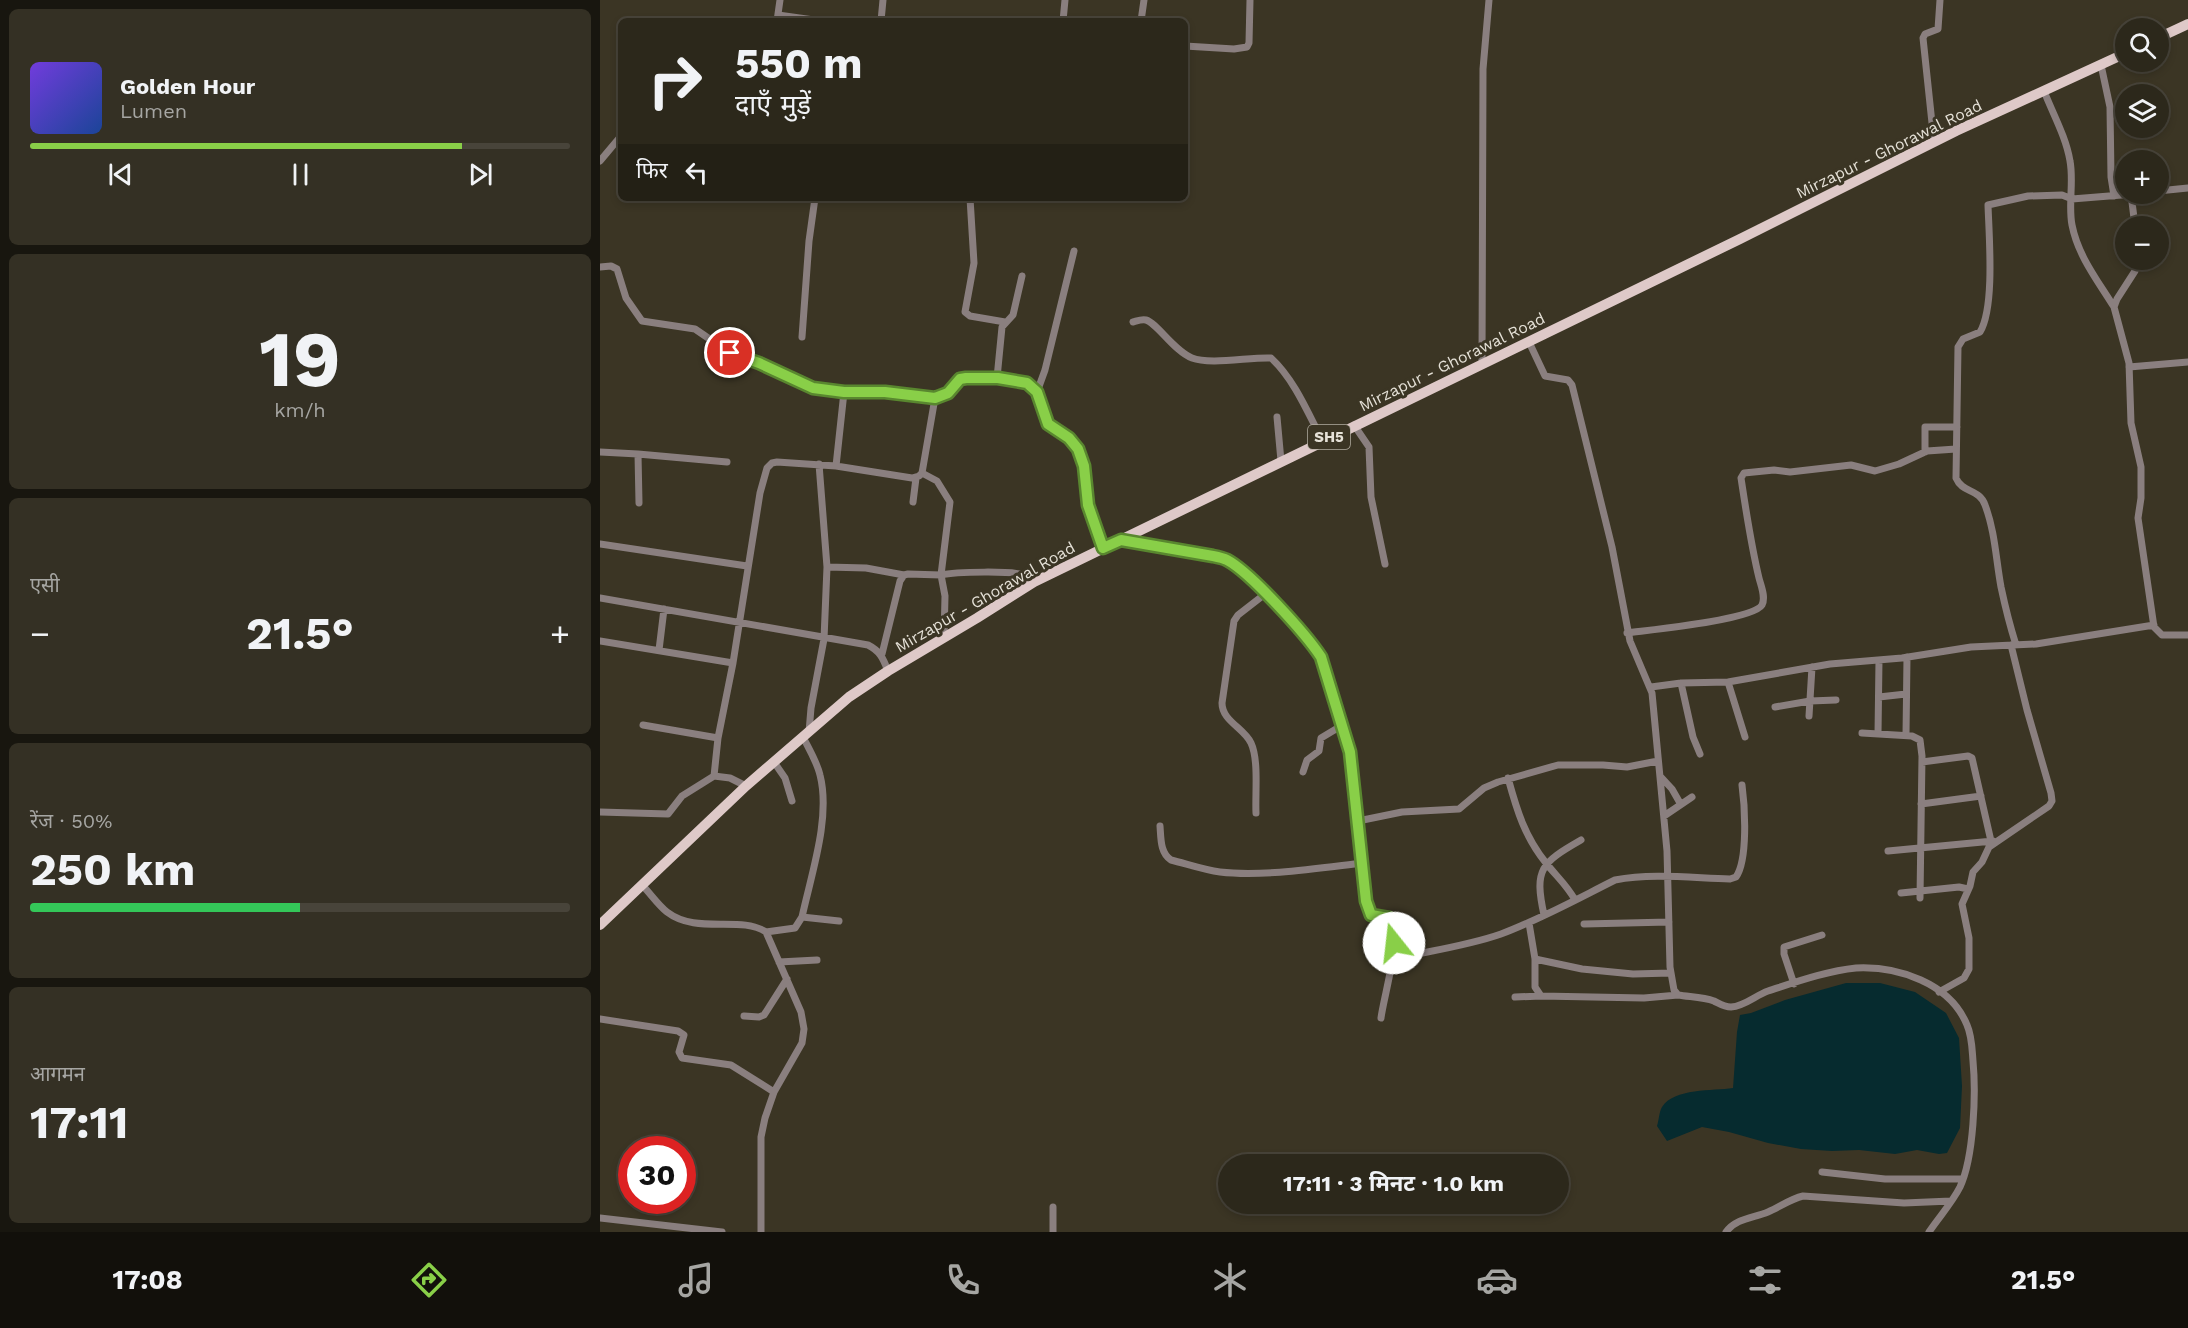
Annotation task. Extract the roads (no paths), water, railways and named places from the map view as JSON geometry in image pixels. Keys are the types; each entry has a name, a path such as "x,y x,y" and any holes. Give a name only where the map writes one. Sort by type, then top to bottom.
{"main road":[{"path":"2169,33 2188,24"},
{"name":"Mirzapur - Ghorawal Road","path":"600,925 746,786 849,697 1034,582 1934,142 2115,58"}],"street":[{"path":"778,18 780,0"},
{"path":"881,18 883,0"},
{"path":"1063,18 1065,0"},
{"path":"1142,18 1144,0"},
{"path":"1188,46 1234,49 1246,47 1249,43 1250,0"},
{"path":"1482,364 1483,69 1489,0"},
{"path":"1934,142 1923,38 1925,34 1938,29 1940,0"},
{"path":"1939,992 1964,978 1969,969 1969,938 1962,904 1973,872 1982,862 1986,850 1993,841 2049,806 2052,801 2013,645 1986,505 1979,494 1963,488 1957,482 1958,347 1963,339 1980,332 1986,311 1989,253 1988,205 2028,196 2062,195 2072,200 2114,196 2111,177 2110,107 2101,65"},
{"path":"2044,92 2070,160 2072,226 2085,262 2114,307 2129,366 2131,423 2141,467 2141,498 2138,518 2154,625 2156,632 2162,635 2188,635"},
{"path":"600,161 604,150 618,138"},
{"path":"2169,190 2188,188"},
{"path":"802,337 809,241 815,201"},
{"path":"970,201 974,263 965,312 970,316 1005,322"},
{"path":"1037,392 1045,370 1074,251"},
{"path":"600,267 611,266 617,269 626,298 642,321 695,329 730,353 759,363 813,388 844,392 885,392 935,398 948,393 960,379 998,378 1027,383 1037,392 1048,424 1069,438 1078,449 1084,466 1088,505 1103,548"},
{"path":"2114,307 2135,270"},
{"path":"998,378 1002,327 1013,315 1022,276"},
{"path":"1133,322 1142,319 1150,322 1174,347 1192,358 1205,360 1271,358 1302,402 1322,440"},
{"path":"1529,342 1545,376 1568,380 1572,386 1612,547 1628,633 1637,659 1651,687 1664,816 1671,973 1674,990 1678,995"},
{"path":"2129,366 2188,362"},
{"path":"836,466 844,392"},
{"path":"913,502 935,398"},
{"path":"1277,417 1281,461"},
{"path":"1354,425 1369,447 1371,497 1385,564"},
{"path":"1925,452 1925,427 1957,427"},
{"path":"1628,633 1729,619 1748,614 1761,607 1762,592 1750,538 1741,478 1744,473 1774,470 1790,472 1851,465 1875,471 1899,464 1925,452 1956,449"},
{"path":"600,452 727,462"},
{"path":"638,454 639,503"},
{"path":"714,776 718,738 760,493 767,468 771,463 819,464 919,475 939,484 950,502 941,575 945,596 944,639"},
{"path":"766,932 795,928 802,917 823,825 824,803 820,774 806,734 824,639 827,567 819,464"},
{"path":"1121,540 1213,556 1228,561 1265,594 1312,643 1321,657 1350,752 1366,901 1371,915 1389,918 1394,922 1395,928 1393,959 1381,1018"},
{"path":"600,544 747,566"},
{"path":"827,567 866,568 904,575 941,575 957,572 1014,574 1026,576 1034,582"},
{"path":"882,654 900,581 904,575"},
{"path":"1256,813 1255,762 1252,744 1224,713 1222,703 1234,621 1238,615 1265,594"},
{"path":"600,598 868,645 876,648 882,654 888,671"},
{"path":"659,650 664,609"},
{"path":"1651,687 1682,683 1728,682 1812,667 1907,657 1971,647 2060,640 2154,625"},
{"path":"600,641 732,663"},
{"path":"1906,735 1907,657"},
{"path":"1878,734 1879,660"},
{"path":"1809,716 1812,667"},
{"path":"1728,682 1744,737"},
{"path":"1682,683 1693,737 1700,754"},
{"path":"1879,698 1906,694"},
{"path":"1775,707 1810,701 1836,700"},
{"path":"643,725 718,738"},
{"path":"1303,772 1307,760 1319,751 1322,738 1341,726"},
{"path":"1862,733 1906,735 1920,740 1922,762 1920,894"},
{"path":"1922,762 1971,757 1993,841"},
{"path":"1358,821 1402,812 1459,809 1484,788 1508,778 1558,765 1603,765 1627,768 1658,761"},
{"path":"774,762 785,778 792,801"},
{"path":"1660,775 1680,803"},
{"path":"600,812 668,814 682,796 714,776 724,776 746,786"},
{"path":"1508,778 1522,826 1546,864 1564,882 1575,900"},
{"path":"1393,959 1476,942 1529,923 1615,880 1668,877 1730,879 1738,875 1745,832 1742,785"},
{"path":"1921,804 1981,796"},
{"path":"1664,816 1692,797"},
{"path":"1160,826 1162,850 1165,857 1219,872 1307,869 1363,863"},
{"path":"1544,915 1539,882 1546,864 1554,855 1581,840"},
{"path":"1888,851 1993,841"},
{"path":"642,885 668,913 688,921 706,925 759,927 766,932 801,1012 804,1029 802,1043 774,1092 761,1137 761,1232"},
{"path":"1900,893 1920,894 1959,887 1968,890"},
{"path":"802,917 839,921"},
{"path":"1584,924 1670,922"},
{"path":"1529,923 1535,959 1535,987 1541,996"},
{"path":"1794,984 1784,954 1784,947 1822,935"},
{"path":"1535,959 1581,969 1634,974 1671,973"},
{"path":"779,962 818,960"},
{"path":"1515,997 1644,998 1678,995 1714,1001 1729,1007 1744,1003 1765,992 1830,973 1867,968 1893,970 1913,976 1939,992 1956,1006 1963,1016 1971,1037 1973,1064 1973,1114 1968,1156 1962,1179 1951,1201 1929,1232"},
{"path":"744,1016 764,1015 787,979"},
{"path":"600,1020 683,1033 684,1038 679,1052 681,1058 731,1065 774,1092"},
{"path":"1822,1172 1885,1179 1962,1179"},
{"path":"1726,1232 1738,1221 1769,1212 1794,1198 1803,1196 1904,1203 1951,1201"},
{"path":"1053,1207 1053,1232"},
{"path":"600,1218 722,1232"}],"water":[{"path":"1846,983 1880,983 1915,992 1946,1013 1959,1038 1962,1086 1960,1128 1947,1153 1917,1150 1895,1154 1859,1150 1801,1149 1702,1127 1667,1141 1657,1126 1661,1109 1668,1101 1684,1093 1733,1088 1740,1015"}]}
